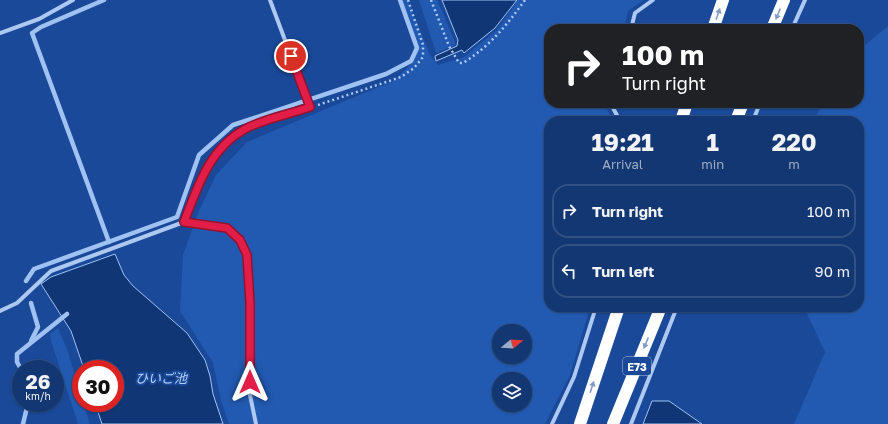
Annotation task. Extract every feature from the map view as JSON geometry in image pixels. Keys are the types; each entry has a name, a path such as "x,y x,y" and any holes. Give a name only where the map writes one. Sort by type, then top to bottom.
{"highway":[{"path":"715,24 723,0"},
{"path":"774,24 784,0"},
{"path":"580,424 617,312"},
{"name":"E73","path":"613,424 659,312"}],"street":[{"path":"0,33 39,18 73,0"},
{"path":"184,222 205,170 222,147 247,128 309,105 270,0"},
{"path":"632,24 635,13 653,0"},
{"path":"794,24 804,0"},
{"path":"0,311 17,303 51,271 184,222 227,228 240,240 247,255 250,308 250,395 256,424"},
{"path":"552,424 574,377 594,312"},
{"path":"631,424 675,312"}],"path":[{"path":"309,105 401,77 414,68 423,57 423,45 408,0"},
{"path":"431,0 450,46 459,63 463,63 489,44 502,31 525,0"}],"shaded area":[{"path":"402,0 408,0 430,55 438,65 464,57 497,30 518,0 644,0 628,11 625,24 544,24 544,108 606,108 610,116 544,116 544,312 589,312 570,375 545,424 229,424 221,400 213,363 180,311 183,255 198,213 216,175 247,142 393,81 412,63 418,48"},
{"path":"419,0 437,0 455,45 436,53"},
{"path":"888,26 888,424 794,424 825,352 806,312 864,312 864,116 815,116 821,108 864,108 864,46"},
{"path":"58,328 67,349 72,365 72,406 64,381 64,360 57,360 50,334"},
{"path":"74,412 86,412 90,424 78,424"}],"water":[{"path":"442,0 517,0 495,28 464,53 462,50 436,61 435,56 457,46 458,40"},
{"name":"ひいご池","path":"115,254 124,275 133,286 187,333 205,360 210,376 213,394 223,424 102,424 98,412 124,412 124,360 81,360 71,331 41,284 51,277"},
{"path":"652,401 669,401 702,424 643,424"}],"waterway":[{"path":"104,0 41,27 32,33 109,242"},
{"path":"26,281 34,269 177,217 199,155 233,125 386,74 411,61 417,48 400,0"},
{"path":"31,303 38,327 31,341"},
{"path":"17,360 17,354 67,314"},
{"path":"23,424 26,412"}],"route":[{"path":"250,382 250,279 247,255 240,240 227,228 184,222 205,170 222,147 247,128 310,107 291,56"}]}
